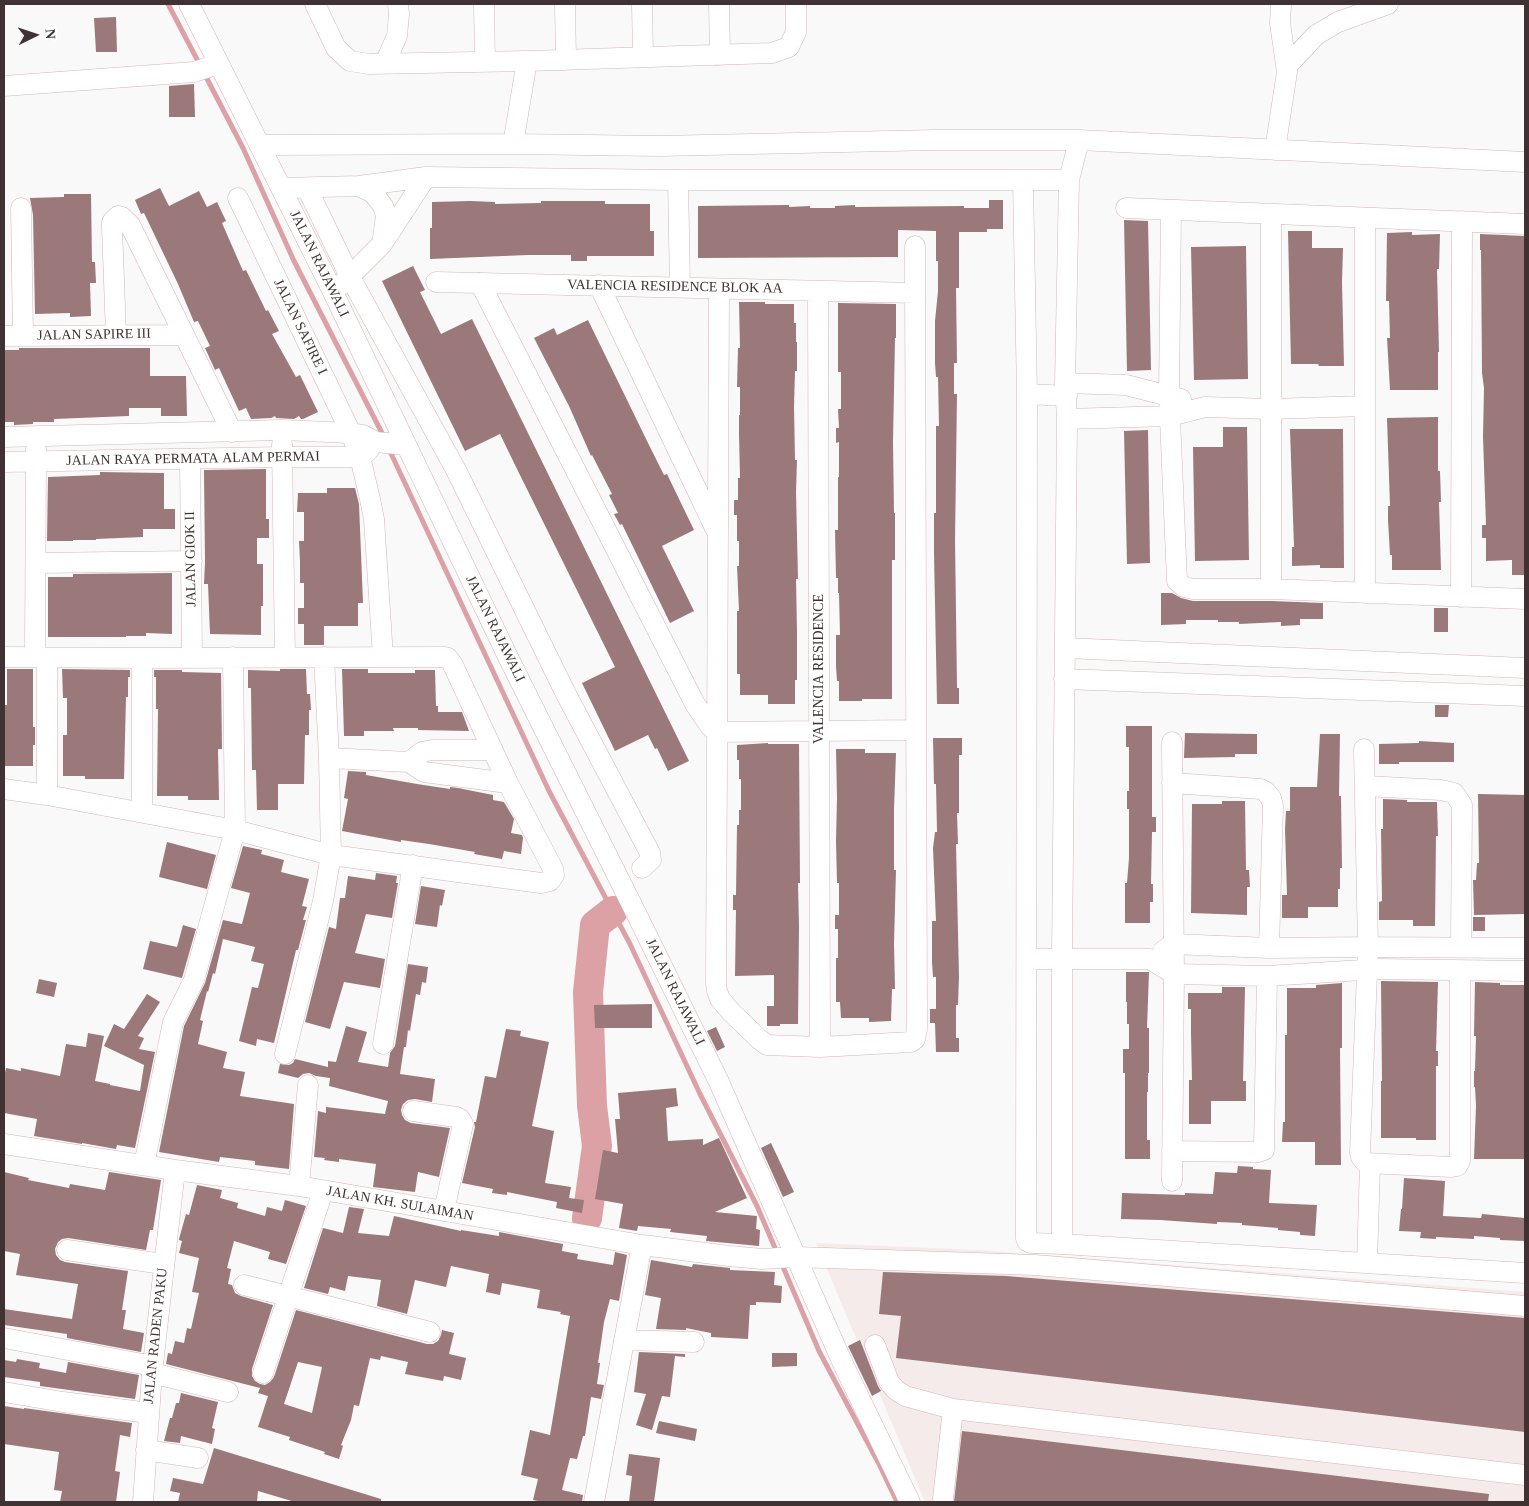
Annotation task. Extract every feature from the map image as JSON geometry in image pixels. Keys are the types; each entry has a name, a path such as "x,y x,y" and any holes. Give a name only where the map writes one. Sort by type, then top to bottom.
{"street":[{"name":"JALAN RAJAWALI","path":"189,4 207,68 259,145 333,292 390,443 510,661 719,1082 783,1258 844,1366 910,1502"},
{"path":"315,4 336,48 350,61 369,64 772,53 789,47 796,32 796,4"},
{"path":"385,63 396,36 399,14 398,4"},
{"path":"484,4 485,62"},
{"path":"565,4 566,60"},
{"path":"642,4 643,57"},
{"path":"720,4 720,55"},
{"path":"1275,150 1287,72 1280,23 1281,4"},
{"path":"1286,60 1295,4"},
{"path":"1286,60 1316,35 1338,22 1388,4"},
{"path":"513,144 527,61"},
{"path":"4,86 207,68"},
{"path":"259,145 513,144 660,146 927,140 1078,140 1525,162"},
{"path":"1062,1244 1062,959 1069,180 1078,140"},
{"path":"281,188 359,186 426,177 1023,182 1069,180"},
{"path":"333,292 382,244 426,177"},
{"path":"678,180 680,288"},
{"path":"1023,182 1027,394 1027,1241 1031,1244 1062,1244 1525,1273"},
{"path":"359,186 373,193 383,206 386,215 382,244"},
{"path":"307,188 350,277 456,470 566,694 650,853 651,860 642,868"},
{"name":"JALAN SAFIRE I","path":"238,198 351,433 360,457 374,519 383,657"},
{"path":"13,336 20,208"},
{"path":"1126,208 1525,224"},
{"path":"1171,210 1169,395 1177,581 1184,587 1193,589 1271,589 1525,600"},
{"path":"1271,214 1271,589"},
{"path":"116,335 112,222 118,216 122,216 130,225 232,432"},
{"path":"1365,218 1365,593"},
{"path":"1461,597 1462,221"},
{"path":"718,288 717,991 720,999 730,1012 763,1043 773,1046 820,1047 911,1042 917,1035 915,246"},
{"name":"VALENCIA RESIDENCE BLOK AA","path":"436,282 915,293"},
{"path":"480,283 695,704 717,732 916,730"},
{"path":"599,286 717,532"},
{"name":"VALENCIA RESIDENCE","path":"818,291 820,1047"},
{"name":"JALAN SAPIRE III","path":"13,336 184,335"},
{"path":"1115,385 1116,417"},
{"path":"1027,394 1126,385 1169,395 1205,408"},
{"path":"1067,419 1170,416 1205,408 1270,409 1365,406"},
{"path":"282,430 285,658"},
{"name":"JALAN RAYA PERMATA ALAM PERMAI","path":"4,437 282,430 351,433 390,443"},
{"path":"36,437 36,563 47,795"},
{"path":"360,457 390,443"},
{"name":"JALAN RAYA PERMATA ALAM PERMAI","path":"4,462 282,456 360,457"},
{"name":"JALAN GIOK II","path":"190,459 192,658"},
{"path":"36,563 192,561"},
{"path":"1065,648 1525,668"},
{"path":"4,657 285,658 444,656 451,661 508,783 553,869 554,875 550,881 541,883 331,855 235,830 47,795 4,790"},
{"path":"144,1165 173,1022 194,980 235,830 234,657"},
{"path":"285,1054 323,901 331,855 324,657"},
{"path":"142,658 142,812"},
{"path":"1064,678 1525,696"},
{"path":"1172,742 1174,974 1172,1181"},
{"path":"1364,749 1368,947 1360,1153 1363,1160 1370,1164 1451,1167 1457,1166 1460,1161 1460,971"},
{"path":"409,762 422,752 432,750 493,750"},
{"path":"329,758 409,762 424,772 508,783"},
{"path":"1172,783 1261,789 1271,798 1273,806 1269,948"},
{"path":"1366,786 1440,790 1454,793 1462,805 1461,948"},
{"path":"382,1044 413,865"},
{"path":"1027,959 1150,959 1174,974 1267,976 1366,970 1516,971 1516,948 1269,948 1173,944 1150,959"},
{"path":"1172,1151 1258,1152 1264,1150 1267,976"},
{"path":"299,1186 308,1085"},
{"path":"413,1111 456,1117 463,1124 444,1211"},
{"name":"JALAN KH. SULAIMAN","path":"4,1144 175,1170 299,1186 642,1245 729,1256 1036,1265 1525,1306"},
{"path":"1367,1263 1370,1164"},
{"name":"JALAN RADEN PAKU","path":"143,1502 152,1369 175,1170"},
{"path":"263,1373 323,1191"},
{"path":"594,1502 642,1245"},
{"path":"67,1250 163,1264"},
{"path":"244,1285 430,1332"},
{"path":"4,1338 152,1369 228,1392"},
{"path":"624,1340 694,1342"},
{"path":"875,1345 889,1382 896,1390 905,1396 953,1409 1525,1475"},
{"path":"4,1392 149,1413"},
{"path":"943,1499 953,1409"},
{"path":"146,1450 198,1458"}],"shaded area":[{"path":"816,1243 979,1250 1525,1292 1525,1502 925,1502"}],"building":[{"path":"116,17 117,52 96,52 94,18"},
{"path":"194,84 195,117 169,117 169,86"},
{"path":"160,188 169,206 199,191 207,207 217,202 226,221 222,223 243,271 246,270 266,311 268,310 279,331 272,334 296,377 300,375 318,412 303,419 299,416 294,419 276,418 275,416 251,419 246,408 239,411 219,368 215,370 205,348 210,346 198,321 194,322 144,213 141,214 135,200"},
{"path":"64,194 91,194 92,262 95,262 96,283 90,283 91,316 70,317 70,313 35,314 33,215 30,198 64,197"},
{"path":"989,200 1003,200 1003,229 987,229 987,232 959,232 959,288 956,288 957,363 954,363 954,394 957,394 955,540 957,688 959,688 959,704 937,704 934,553 936,426 939,426 938,377 936,377 935,363 935,321 938,291 936,231 898,230 898,257 698,258 698,206 789,205 789,207 835,208 835,206 855,205 855,207 964,206 964,208 989,208"},
{"path":"541,201 605,201 605,204 650,204 650,231 654,231 654,256 587,256 587,261 571,261 571,255 430,259 432,202 495,202 495,204 541,203"},
{"path":"1124,220 1148,221 1151,370 1127,371"},
{"path":"1288,231 1312,231 1312,248 1343,248 1344,366 1291,364"},
{"path":"1412,232 1412,235 1440,234 1439,269 1437,269 1438,390 1390,390 1387,338 1390,338 1389,301 1386,301 1387,233"},
{"path":"1480,234 1525,236 1525,575 1512,575 1512,560 1486,561 1486,538 1482,538 1482,525 1486,525"},
{"path":"1246,246 1248,379 1194,380 1191,247"},
{"path":"413,266 425,290 420,292 441,334 472,319 689,761 668,771 657,748 655,749 648,735 615,751 582,683 615,667 500,434 465,451 382,281"},
{"path":"739,302 794,304 797,342 794,407 795,460 797,460 798,579 796,579 797,680 795,680 795,704 768,704 768,695 740,695 740,674 737,674 737,611 739,611 737,566 739,566 739,541 737,541 737,515 734,515 734,500 738,500 738,478 740,478 740,387 737,387 738,348 740,348"},
{"path":"838,303 896,304 893,442 895,560 892,560 892,699 839,701 836,635 840,635 835,530 838,530 839,477 839,442 836,443 836,428 839,428 838,409 841,409 841,372 838,372"},
{"path":"588,320 664,475 667,474 694,530 662,546 694,611 670,623 622,524 620,525 614,514 618,513 609,495 612,494 591,456 569,406 534,338 554,328 557,335"},
{"path":"19,348 150,348 150,376 186,376 187,416 161,416 161,408 129,408 129,416 54,419 54,422 33,422 33,424 14,425 14,422 4,422 4,350 19,350"},
{"path":"1438,417 1441,570 1392,570 1388,520 1388,506 1390,506 1387,418"},
{"path":"1223,427 1247,427 1249,560 1195,561 1193,447 1223,447"},
{"path":"1290,429 1343,429 1344,568 1320,568 1320,565 1292,566 1292,547 1294,547"},
{"path":"1148,430 1150,563 1127,564 1124,431"},
{"path":"266,469 266,519 269,519 269,538 257,538 257,564 263,564 261,635 210,634 208,584 204,584 204,470"},
{"path":"100,472 164,473 164,509 175,509 175,529 143,529 143,537 47,541 48,477 100,475"},
{"path":"327,488 355,488 359,504 363,603 358,603 358,626 324,626 324,645 304,645 304,624 298,624 298,608 304,608 304,583 300,583 299,541 304,541 304,512 297,512 298,493 327,493"},
{"path":"172,573 172,634 146,633 146,636 126,637 48,637 48,577 73,577 73,574"},
{"path":"1161,593 1172,593 1193,601 1323,603 1323,619 1300,619 1300,625 1281,626 1281,622 1239,624 1239,622 1218,622 1218,620 1186,620 1186,624 1161,625"},
{"path":"1434,608 1448,608 1448,632 1434,632"},
{"path":"7,669 33,669 33,727 35,727 35,745 33,745 33,766 4,766 4,705 7,705"},
{"path":"62,669 130,670 128,697 126,697 124,779 85,779 85,776 63,776 63,735 67,735 67,698 63,698"},
{"path":"280,669 306,669 307,694 310,694 311,710 309,710 309,735 305,735 304,784 278,784 278,810 257,810 256,770 252,770 251,688 248,688 248,670 280,671"},
{"path":"342,669 368,669 368,673 415,673 415,670 435,670 436,706 438,706 438,712 462,712 469,731 393,728 394,731 364,731 364,736 344,736"},
{"path":"154,670 221,673 222,749 218,749 219,800 188,800 188,796 157,796 158,709 156,709 156,677 154,677"},
{"path":"1435,705 1449,705 1448,717 1435,717"},
{"path":"1126,726 1152,726 1152,817 1156,817 1156,832 1152,832 1151,884 1153,884 1153,902 1150,902 1150,923 1125,923 1125,883 1127,883 1129,858 1127,791 1129,791 1129,747 1126,747"},
{"path":"1185,733 1257,734 1257,754 1235,754 1235,757 1184,758"},
{"path":"1320,734 1340,734 1339,796 1341,796 1342,868 1340,868 1338,907 1308,907 1308,918 1282,918 1282,895 1287,895 1285,829 1286,811 1290,811 1290,787 1317,787"},
{"path":"933,738 962,738 962,755 959,755 958,844 956,844 959,977 958,1005 956,1005 956,1038 959,1038 959,1052 936,1052 935,1023 930,1023 930,1009 936,1009 936,977 933,977 932,962 932,921 936,921 933,848 935,832 937,832"},
{"path":"1419,741 1454,743 1454,762 1379,764 1379,744 1419,743"},
{"path":"799,744 798,1024 780,1024 780,1026 767,1026 767,1006 774,1006 774,975 735,976 736,910 733,910 733,895 736,895 737,825 739,825 739,810 741,810 741,779 739,779 737,745"},
{"path":"836,749 865,749 865,753 896,753 894,810 894,870 896,870 895,989 892,989 891,1021 869,1022 869,1018 841,1018 840,1002 836,1002 838,929 835,929 835,915 839,915 839,883 837,883 836,841"},
{"path":"348,771 366,772 366,775 493,795 493,800 504,802 514,819 511,833 522,835 521,854 504,851 502,859 474,854 475,852 401,840 401,842 342,831 348,799 344,798"},
{"path":"1478,794 1525,795 1525,914 1474,915 1473,880 1476,880 1477,863 1479,863"},
{"path":"1383,799 1407,800 1407,802 1437,802 1438,836 1436,836 1435,926 1413,926 1413,920 1379,920 1379,902 1382,901 1381,829 1383,829"},
{"path":"1222,801 1245,801 1246,870 1249,870 1250,887 1247,887 1247,915 1191,913 1192,804 1222,804"},
{"path":"167,842 216,855 207,889 159,877"},
{"path":"243,846 262,850 261,854 284,860 281,872 309,879 302,906 307,907 303,920 306,920 298,950 296,950 274,1043 257,1039 256,1046 239,1041 252,987 258,988 264,964 251,961 255,947 223,939 215,974 213,973 207,991 200,1020 203,1021 198,1044 227,1052 223,1068 245,1072 240,1096 294,1104 289,1169 255,1165 255,1161 220,1157 219,1162 159,1152 184,1026 205,983 223,920 242,924 250,893 231,888"},
{"path":"376,873 397,876 396,883 398,883 392,918 366,914 355,953 385,959 380,988 344,982 330,1029 305,1022 329,927 336,929 340,898 345,898 348,876 375,880"},
{"path":"421,886 445,890 442,906 440,905 437,927 415,924"},
{"path":"1473,917 1485,917 1485,931 1473,931"},
{"path":"183,925 196,929 182,978 143,969 150,941 177,947"},
{"path":"408,964 428,967 426,983 422,982 420,995 416,994 400,1074 435,1079 432,1102 415,1099 408,1100 403,1104 402,1115 405,1120 411,1123 450,1128 439,1177 418,1172 415,1192 373,1187 376,1164 339,1159 339,1162 314,1157 318,1111 326,1113 326,1107 385,1114 388,1101 329,1086 330,1078 309,1073 303,1074 298,1078 278,1073 280,1064 289,1065 295,1059 328,1067 328,1061 336,1062 346,1026 367,1032 358,1062 388,1067 390,1053 395,1046"},
{"path":"1126,972 1149,972 1147,1140 1150,1140 1150,1159 1125,1159 1125,1073 1123,1073 1123,1049 1129,1049"},
{"path":"39,979 57,983 54,997 36,993"},
{"path":"1381,981 1438,982 1436,1140 1381,1138"},
{"path":"1475,982 1525,985 1525,1159 1474,1159 1476,1106 1474,1087 1476,1036 1474,1036"},
{"path":"1342,983 1342,1048 1340,1048 1341,1165 1315,1165 1315,1142 1282,1142 1283,1122 1285,1122 1287,988 1316,988 1316,985"},
{"path":"1222,987 1245,987 1243,1081 1246,1081 1246,1101 1211,1101 1211,1124 1189,1124 1189,1080 1192,1080 1191,1009 1188,1009 1188,993 1222,993"},
{"path":"147,994 160,1002 138,1036 144,1038 139,1049 155,1052 135,1148 117,1145 116,1149 34,1136 37,1119 4,1113 4,1077 6,1068 21,1071 21,1068 60,1076 66,1044 86,1047 88,1033 104,1036 95,1081 140,1091 144,1065 104,1046 114,1024 124,1029"},
{"path":"652,1004 652,1028 595,1028 594,1005"},
{"path":"716,1027 725,1047 717,1051 707,1031"},
{"path":"506,1029 521,1031 520,1036 549,1042 532,1126 554,1131 545,1183 571,1187 569,1198 584,1200 582,1213 556,1208 557,1202 507,1192 507,1195 492,1193 493,1189 462,1183 485,1076 496,1078"},
{"path":"676,1088 678,1106 666,1108 668,1141 703,1139 703,1145 719,1138 747,1198 715,1212 757,1216 756,1229 760,1230 759,1246 706,1241 707,1236 670,1232 671,1229 638,1226 637,1231 619,1228 623,1204 595,1199 603,1150 618,1153 615,1119 620,1119 618,1093"},
{"path":"771,1143 794,1192 783,1197 761,1148"},
{"path":"1238,1166 1271,1170 1269,1203 1317,1205 1315,1236 1300,1235 1300,1232 1278,1230 1278,1228 1242,1225 1242,1223 1217,1222 1217,1224 1121,1219 1122,1193 1213,1194 1215,1172 1237,1173"},
{"path":"4,1172 29,1178 28,1180 69,1188 70,1184 105,1190 109,1172 161,1180 153,1230 150,1230 146,1250 68,1238 58,1242 55,1249 56,1255 65,1262 128,1271 122,1310 126,1310 123,1329 144,1333 141,1352 67,1338 67,1334 4,1325 4,1309 72,1319 78,1284 16,1275 20,1254 4,1251"},
{"path":"1404,1178 1445,1181 1443,1216 1481,1218 1482,1214 1525,1218 1525,1241 1474,1236 1474,1239 1420,1238 1421,1232 1399,1231"},
{"path":"197,1185 222,1190 220,1198 238,1203 237,1208 265,1216 267,1207 282,1211 285,1200 306,1206 286,1264 268,1259 270,1252 234,1241 227,1268 231,1269 228,1284 232,1285 235,1293 241,1296 273,1305 252,1369 252,1376 255,1381 265,1385 274,1377 296,1310 427,1344 433,1344 438,1341 442,1330 454,1333 449,1354 466,1358 461,1380 444,1376 443,1381 405,1374 408,1362 381,1356 380,1360 370,1358 359,1406 354,1405 351,1420 341,1445 343,1446 339,1459 324,1454 325,1452 289,1440 290,1437 258,1427 268,1396 258,1393 260,1388 166,1364 168,1353 172,1354 175,1341 184,1343 187,1328 191,1329 199,1293 192,1292 199,1258 179,1253 182,1241 179,1239 186,1214 189,1215","holes":["298,1362 322,1367 312,1413 284,1404"]},
{"path":"349,1207 364,1209 358,1233 389,1236 394,1216 461,1231 499,1236 499,1232 563,1244 562,1251 578,1254 577,1259 613,1265 615,1252 627,1255 619,1301 610,1299 604,1322 597,1384 604,1385 601,1399 591,1397 585,1436 583,1436 577,1459 570,1458 562,1490 583,1495 582,1502 543,1502 533,1500 538,1479 521,1475 530,1430 550,1435 570,1316 560,1314 561,1312 537,1308 540,1290 502,1283 500,1295 486,1292 489,1274 451,1266 446,1287 415,1280 407,1314 377,1306 381,1280 348,1276 345,1291 330,1287 328,1294 304,1288 323,1228 343,1233"},
{"path":"651,1260 692,1267 693,1264 730,1268 730,1270 775,1272 774,1285 782,1286 781,1303 756,1302 756,1305 750,1305 748,1339 711,1337 711,1333 686,1328 686,1330 656,1329 661,1298 645,1295"},
{"path":"883,1272 1006,1276 1525,1318 1525,1432 896,1358 901,1316 879,1314"},
{"path":"860,1340 881,1391 872,1396 848,1346"},
{"path":"639,1352 685,1354 685,1357 675,1356 670,1397 662,1396 652,1430 636,1425 646,1394 634,1392"},
{"path":"772,1353 797,1353 797,1366 772,1367"},
{"path":"17,1359 40,1363 39,1368 66,1373 68,1362 139,1375 135,1399 40,1386 40,1382 4,1377 4,1360 16,1362"},
{"path":"181,1393 218,1402 212,1428 215,1429 212,1444 181,1436 180,1443 164,1441 170,1418 172,1418 176,1403 179,1403"},
{"path":"4,1406 132,1423 130,1437 120,1435 115,1471 120,1472 116,1502 60,1502 62,1491 54,1490 59,1452 4,1444"},
{"path":"659,1421 697,1429 695,1441 656,1433"},
{"path":"962,1431 1489,1494 1488,1502 954,1502"},
{"path":"214,1448 381,1499 381,1502 295,1502 258,1491 257,1502 178,1502 180,1493 170,1491 173,1478 203,1484"},
{"path":"629,1454 660,1458 654,1502 629,1502 632,1476 626,1475"}],"waterway":[{"path":"168,4 200,65"},
{"path":"204,73 243,148 294,261 384,437"},
{"path":"388,447 549,791 630,944 700,1094 757,1206 778,1255"},
{"path":"587,1218 597,1146 592,1106 588,992 595,925 613,911"},
{"path":"781,1262 819,1351 897,1502"}]}
